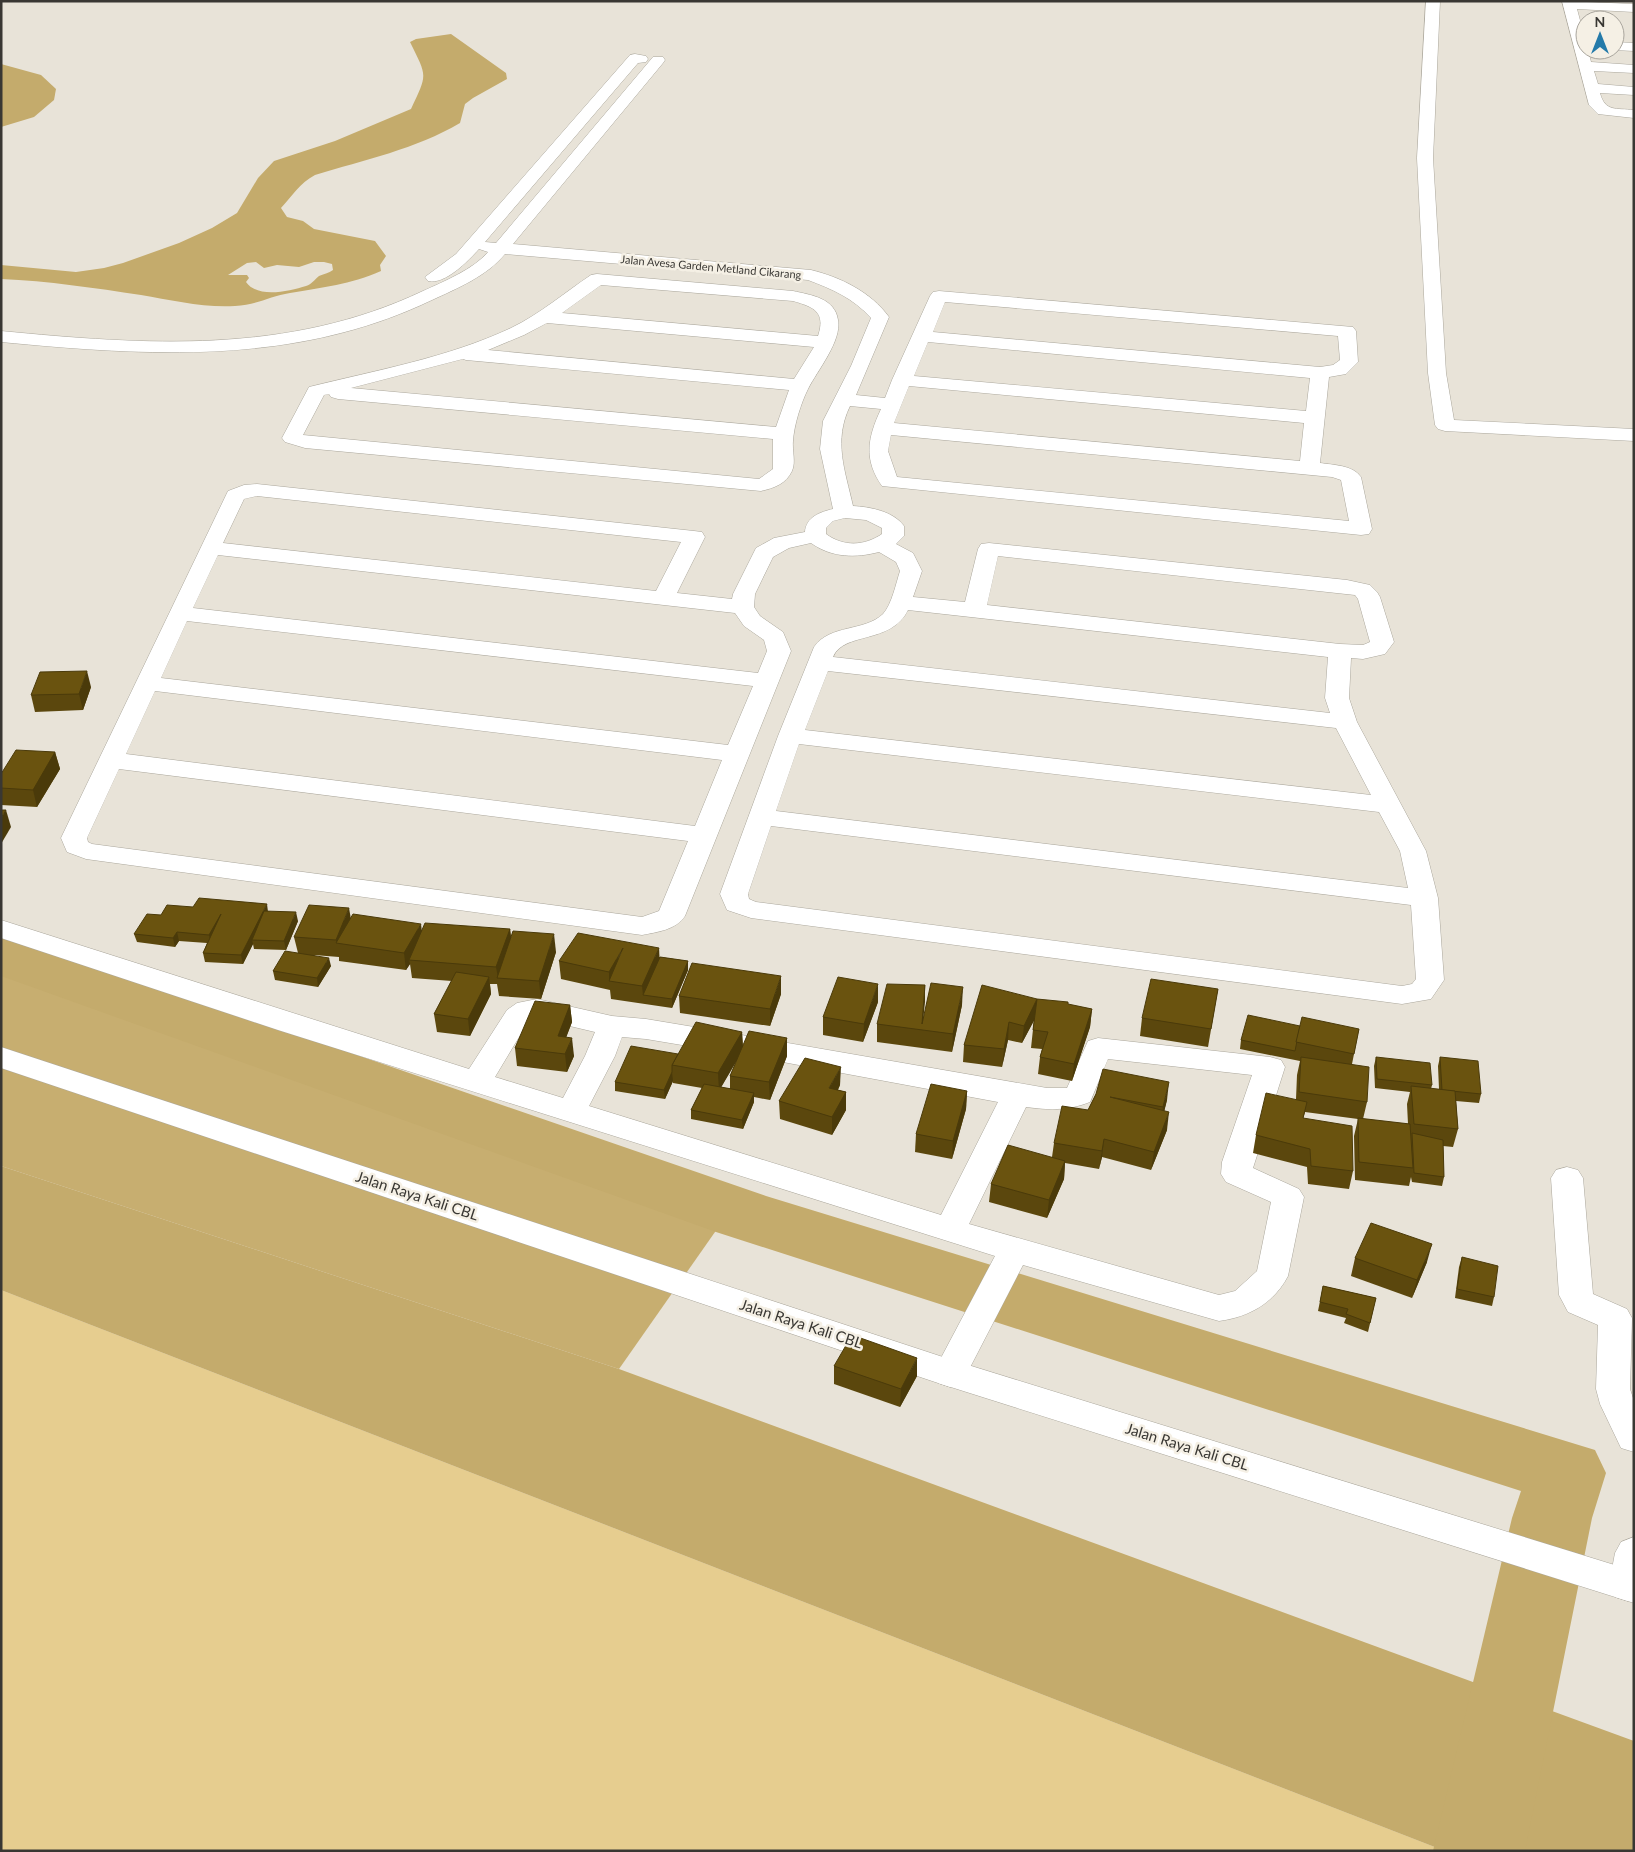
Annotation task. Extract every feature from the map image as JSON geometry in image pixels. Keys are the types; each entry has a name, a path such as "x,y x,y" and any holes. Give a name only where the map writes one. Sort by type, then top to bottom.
{"street":[{"path":"1433,1 1426,158 1437,373 1445,425 1634,435"},
{"path":"1569,3 1634,8"},
{"path":"1,322 162,335 216,333 272,328 324,317 403,292 436,276 462,258 635,58 658,60 489,262 460,282 423,300 336,328 277,340 214,346 154,348 1,336"},
{"path":"1584,60 1598,109 1612,113 1634,114"},
{"path":"1585,66 1634,69"},
{"path":"1592,88 1634,91"},
{"name":"Jalan Avesa Garden Metland Cikarang","path":"472,246 811,275 842,286 867,301 880,317 837,364 843,399 833,421 830,449 844,512"},
{"path":"801,385 783,434 783,471 775,481 761,485 305,442 292,438 316,391 460,354 510,334 545,316 596,279 793,296 816,302 827,311 831,321 829,332 824,342"},
{"path":"882,428 1336,471 1352,477 1361,529 888,482 878,452 882,428 891,404 901,380 939,296 1347,331 1349,362 1339,370 1320,373 921,336"},
{"path":"545,316 824,342"},
{"path":"460,354 801,385 837,364 824,342"},
{"path":"1309,468 1320,373"},
{"path":"901,380 1315,418"},
{"path":"316,391 783,434"},
{"path":"843,399 891,404"},
{"path":"663,598 694,537 257,490 244,491 236,495 180,613 74,838 76,846 86,850 642,926 657,924 671,916 779,651 775,638 752,621 744,607 744,594 764,553 782,543 815,536"},
{"path":"844,512 865,512 882,518 893,526 893,536 883,545 865,550 844,550 825,545 815,536 816,526 826,517 844,512"},
{"path":"883,545 905,558 910,571 900,602 893,617 877,628 843,637 826,647 790,736 734,894 737,904 751,910 1402,995 1421,992 1430,980 1424,898 1413,851 1345,722 1338,698 1340,651"},
{"path":"211,548 744,607"},
{"path":"900,602 1340,651 1363,652 1378,649 1382,642 1369,597 1362,590 989,549 974,610"},
{"path":"180,613 767,681"},
{"path":"820,663 1345,722"},
{"path":"147,683 737,754"},
{"path":"790,736 1389,805"},
{"path":"111,760 704,835"},
{"path":"761,817 1424,898"},
{"path":"1,929 288,1023 950,1230 1011,1255 1219,1308 1236,1306 1247,1300 1272,1276 1288,1197 1237,1174 1238,1162 1270,1067 1098,1048 1079,1095 1066,1100 1016,1095 863,1064 656,1031 612,1026 538,1008 521,1012 477,1081"},
{"path":"571,1111 600,1056 612,1026"},
{"name":"Jalan Raya Kali CBL","path":"1,1057 950,1373 1632,1575"},
{"path":"950,1230 1016,1095"},
{"path":"1567,1178 1576,1295 1590,1308 1615,1318 1613,1390 1616,1404 1634,1438"},
{"path":"950,1373 1011,1255"}],"shaded area":[{"path":"451,34 506,73 507,79 465,104 460,123 408,147 315,175 301,186 281,208 287,217 303,221 314,229 375,241 386,256 380,265 381,271 358,280 283,294 250,304 235,306 211,306 71,285 1,279 1,265 76,272 104,268 179,243 212,228 237,213 258,178 274,161 335,141 411,109 423,81 420,62 410,42 416,39","holes":["256,262 264,268 277,265 299,267 314,262 324,262 332,264 333,270 319,276 306,286 274,292 266,292 251,287 246,282 249,278 247,275 228,275 247,263"]},
{"path":"1,64 41,75 56,89 54,100 34,117 1,127"},
{"path":"1,974 729,1212 619,1369 1,1166"},
{"path":"1,1166 619,1369 1634,1741 1634,1851 1445,1851 1,1290"},
{"path":"1,1290 1445,1851 1,1851"}],"building":[{"path":"87,671 79,694 31,695 40,672"},
{"path":"16,750 55,752 33,790 1,788 1,774"},
{"path":"1,810 6,810 1,818"},
{"path":"199,898 267,904 241,955 203,953 221,914 209,935 177,932 173,938 134,934 147,914 161,915 167,905 193,907"},
{"path":"309,905 349,908 336,940 294,937"},
{"path":"264,911 296,912 284,941 252,940"},
{"path":"353,914 421,924 404,953 336,943"},
{"path":"425,923 510,929 496,967 409,960"},
{"path":"513,931 554,934 539,981 497,978"},
{"path":"578,933 659,948 642,986 609,981 623,948 609,972 559,961"},
{"path":"285,951 329,958 317,978 273,971"},
{"path":"660,957 688,961 672,999 643,995"},
{"path":"692,963 781,976 770,1009 679,996"},
{"path":"456,972 489,977 468,1019 434,1014"},
{"path":"838,977 878,984 864,1024 823,1017"},
{"path":"1151,979 1218,989 1211,1029 1142,1018"},
{"path":"931,983 963,987 953,1034 877,1024 887,984 925,985 922,1024"},
{"path":"982,985 1037,999 1024,1026 1009,1022 1004,1049 964,1045"},
{"path":"1037,999 1068,1002 1068,1004 1092,1009 1074,1064 1040,1057 1048,1032 1033,1030"},
{"path":"535,1001 570,1005 558,1036 572,1038 565,1054 515,1048"},
{"path":"1248,1015 1300,1026 1295,1051 1241,1040"},
{"path":"1302,1017 1359,1029 1354,1054 1296,1042"},
{"path":"696,1022 742,1032 718,1073 672,1065"},
{"path":"749,1031 787,1038 769,1082 730,1076"},
{"path":"631,1046 678,1054 672,1065 672,1072 664,1090 615,1082"},
{"path":"1301,1057 1369,1067 1367,1102 1299,1092"},
{"path":"1376,1057 1430,1063 1432,1085 1377,1079"},
{"path":"1440,1057 1478,1061 1481,1094 1442,1090"},
{"path":"805,1058 841,1067 829,1088 846,1092 832,1117 779,1101"},
{"path":"1103,1069 1169,1082 1163,1107 1110,1097 1169,1112 1154,1152 1104,1139 1102,1151 1054,1143 1062,1106 1088,1110 1096,1094"},
{"path":"704,1084 754,1093 742,1120 691,1110"},
{"path":"931,1084 967,1091 953,1141 916,1134"},
{"path":"1411,1086 1455,1091 1458,1129 1414,1124"},
{"path":"1266,1093 1307,1102 1303,1118 1352,1126 1353,1171 1311,1166 1310,1149 1256,1135"},
{"path":"1358,1118 1410,1124 1413,1168 1359,1162"},
{"path":"1412,1133 1443,1140 1444,1177 1414,1173"},
{"path":"1008,1145 1065,1161 1049,1200 991,1184"},
{"path":"1371,1223 1432,1244 1417,1280 1355,1258"},
{"path":"1462,1257 1498,1266 1494,1297 1457,1289"},
{"path":"1323,1286 1376,1298 1370,1323 1346,1314 1348,1309 1320,1302"},
{"path":"852,1335 917,1358 901,1389 834,1366"}],"waterway":[{"path":"1,954 741,1214 1567,1473 1552,1518 1479,1851"}]}
